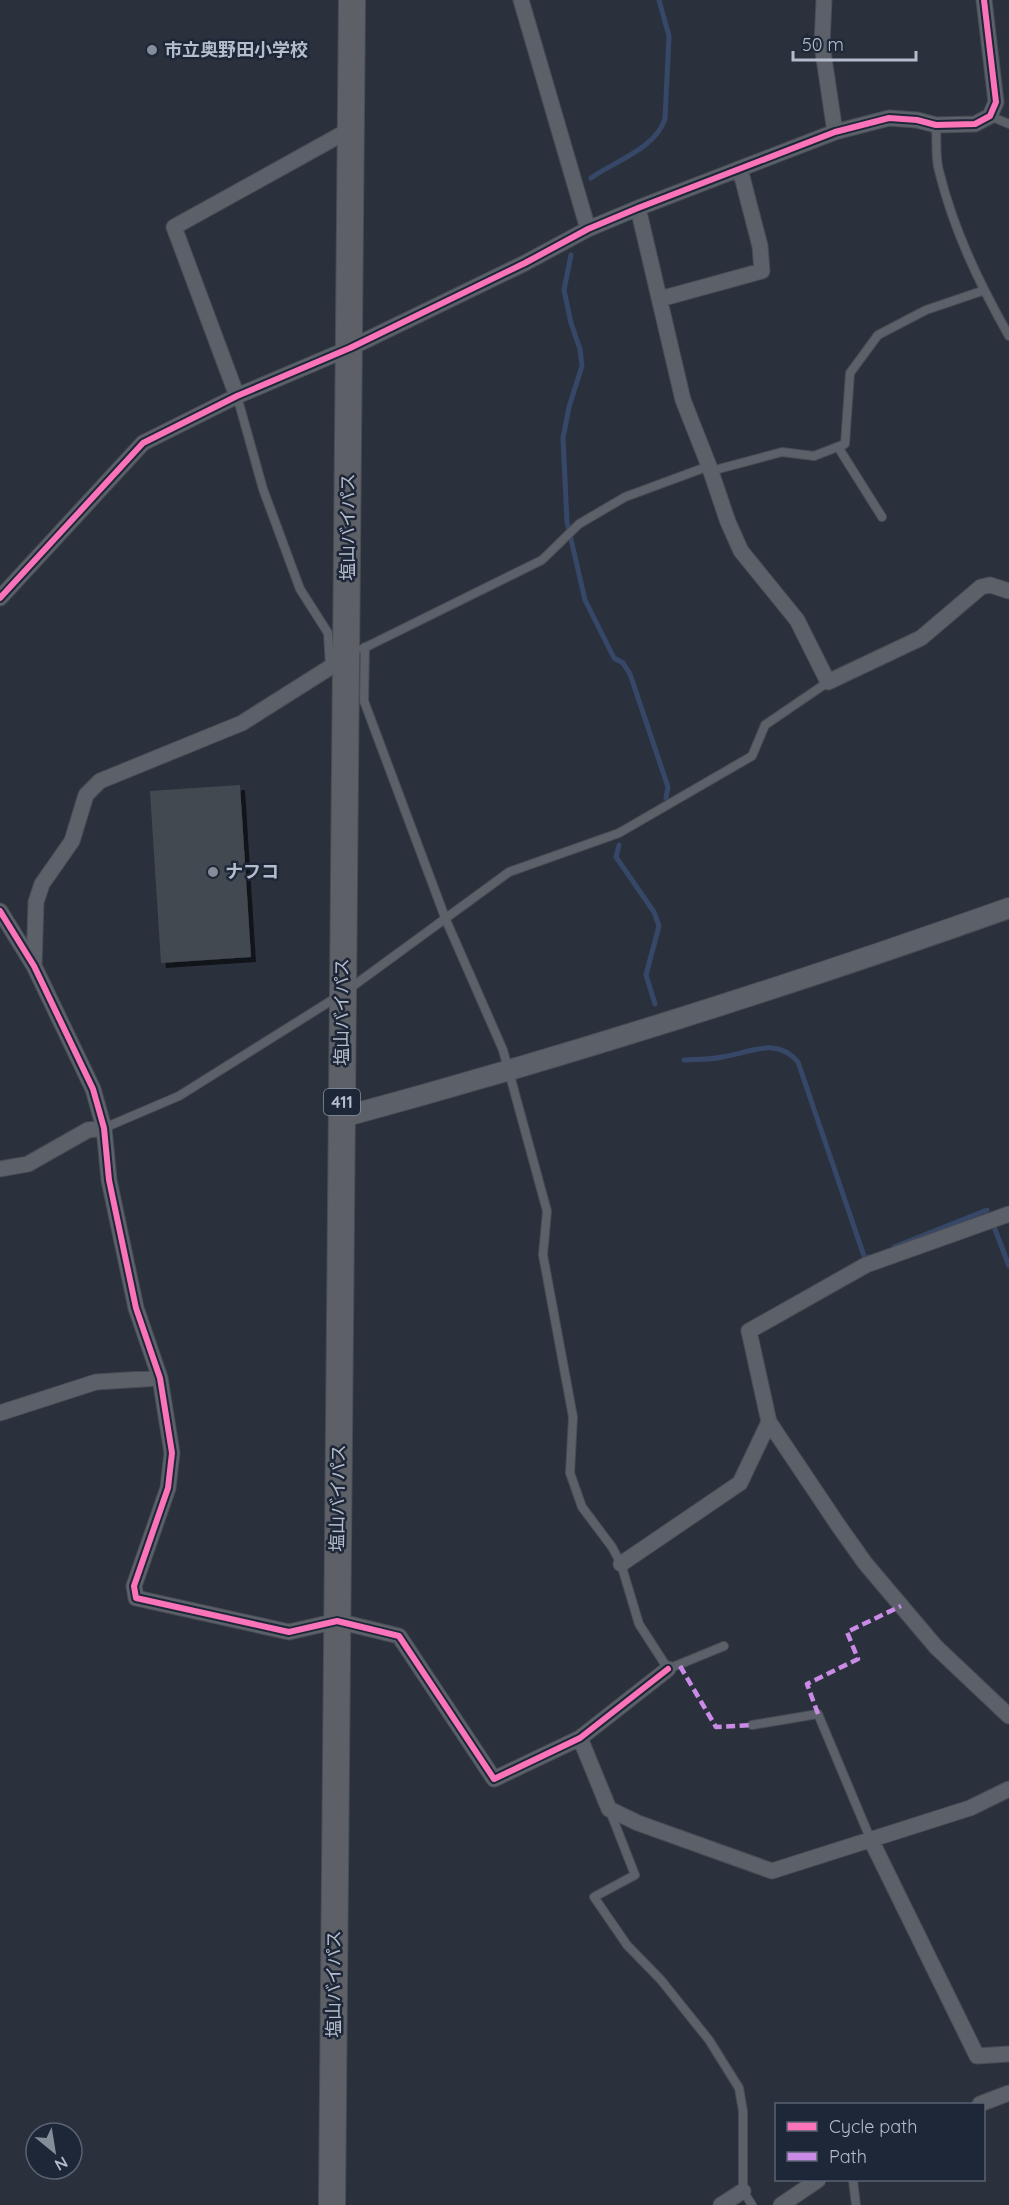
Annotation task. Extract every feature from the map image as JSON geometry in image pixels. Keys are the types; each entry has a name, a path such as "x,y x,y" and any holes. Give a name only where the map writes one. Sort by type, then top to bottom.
{"highway":[{"name":"塩山バイパス","path":"332,2205 343,1117 341,995 348,657 352,0"}],"street":[{"path":"521,0 588,229"},
{"path":"824,0 822,45 835,132"},
{"path":"0,598 143,443 237,396 350,348 525,263 588,229 835,132 889,118 917,120 936,126 975,124 990,117 996,102 984,0"},
{"path":"237,396 174,227 351,129"},
{"path":"660,299 762,271 760,246 740,169"},
{"path":"638,208 682,400 710,469 728,522 741,551 797,620 828,682 921,638 981,587 990,585 1009,591"},
{"path":"34,966 36,902 42,884 72,841 86,795 100,781 242,723 348,657"},
{"path":"343,1117 508,1072 728,1004 1009,908"},
{"path":"0,911 34,966 93,1089 104,1128 109,1180 133,1297 160,1378 172,1453 168,1488 134,1586 136,1598 289,1632 337,1621 399,1636 494,1779 580,1738 668,1670"},
{"path":"0,1169 28,1164 88,1130 104,1128"},
{"path":"1009,1214 866,1265 749,1331 769,1422 865,1563 936,1647 1009,1716"},
{"path":"0,1413 96,1382 160,1378"},
{"path":"621,1564 740,1483 769,1422"},
{"path":"580,1738 609,1809 638,1823 772,1871 970,1808 1009,1789"},
{"path":"870,1838 977,2056 1009,2054"},
{"path":"983,2103 1009,2093"},
{"path":"782,2205 817,2181"},
{"path":"721,2205 743,2191"}],"lane":[{"path":"990,117 1009,124"},
{"path":"936,126 938,170 963,246 982,291 1009,336"},
{"path":"348,657 542,560 560,545 579,524 639,490 710,469 782,452 814,456 845,444 850,373 878,335 926,310 982,291"},
{"path":"237,396 263,489 300,589 328,633 348,657 446,920 503,1050 547,1211 543,1255 573,1417 570,1473 582,1507 612,1547 621,1564 639,1624 668,1670 724,1646"},
{"path":"838,447 882,517"},
{"path":"104,1128 179,1096 341,995 446,920 508,872 619,833 752,756 765,725 828,682"},
{"path":"752,1725 818,1714 870,1838"},
{"path":"609,1809 635,1875 594,1896 627,1945 661,1980 709,2040 739,2088 743,2111 743,2191 752,2205"},
{"path":"853,2181 855,2205"}],"building":[{"path":"240,785 251,957 161,963 150,791"}],"waterway":[{"path":"591,178 644,146 653,138 665,119 669,36 659,0"},
{"path":"571,255 564,290 571,323 580,349 582,366 569,407 563,438 567,522 585,600 614,658 623,663 630,674 668,787 666,798"},
{"path":"619,845 616,857 654,912 659,926 646,975 655,1004"},
{"path":"684,1060 717,1058 772,1048 790,1054 798,1062 865,1259 869,1257"},
{"path":"894,1247 987,1210"},
{"path":"993,1224 1009,1266"}],"marked path":[{"path":"818,1714 807,1684 858,1659 847,1632 901,1606"},
{"path":"680,1666 716,1727 752,1725"}],"cycle path":[{"path":"0,598 143,443 237,396 350,348 525,263 588,229 835,132 889,118 917,120 936,125 975,124 990,116 996,102 984,0"},
{"path":"0,911 34,966 93,1089 104,1128 109,1180 136,1308 160,1378 172,1453 168,1488 134,1586 136,1598 289,1632 337,1621 399,1636 494,1779 580,1738 668,1669"}],"place":[{"name":"市立奥野田小学校","path":"152,50"},
{"name":"ナフコ","path":"213,872"}]}
